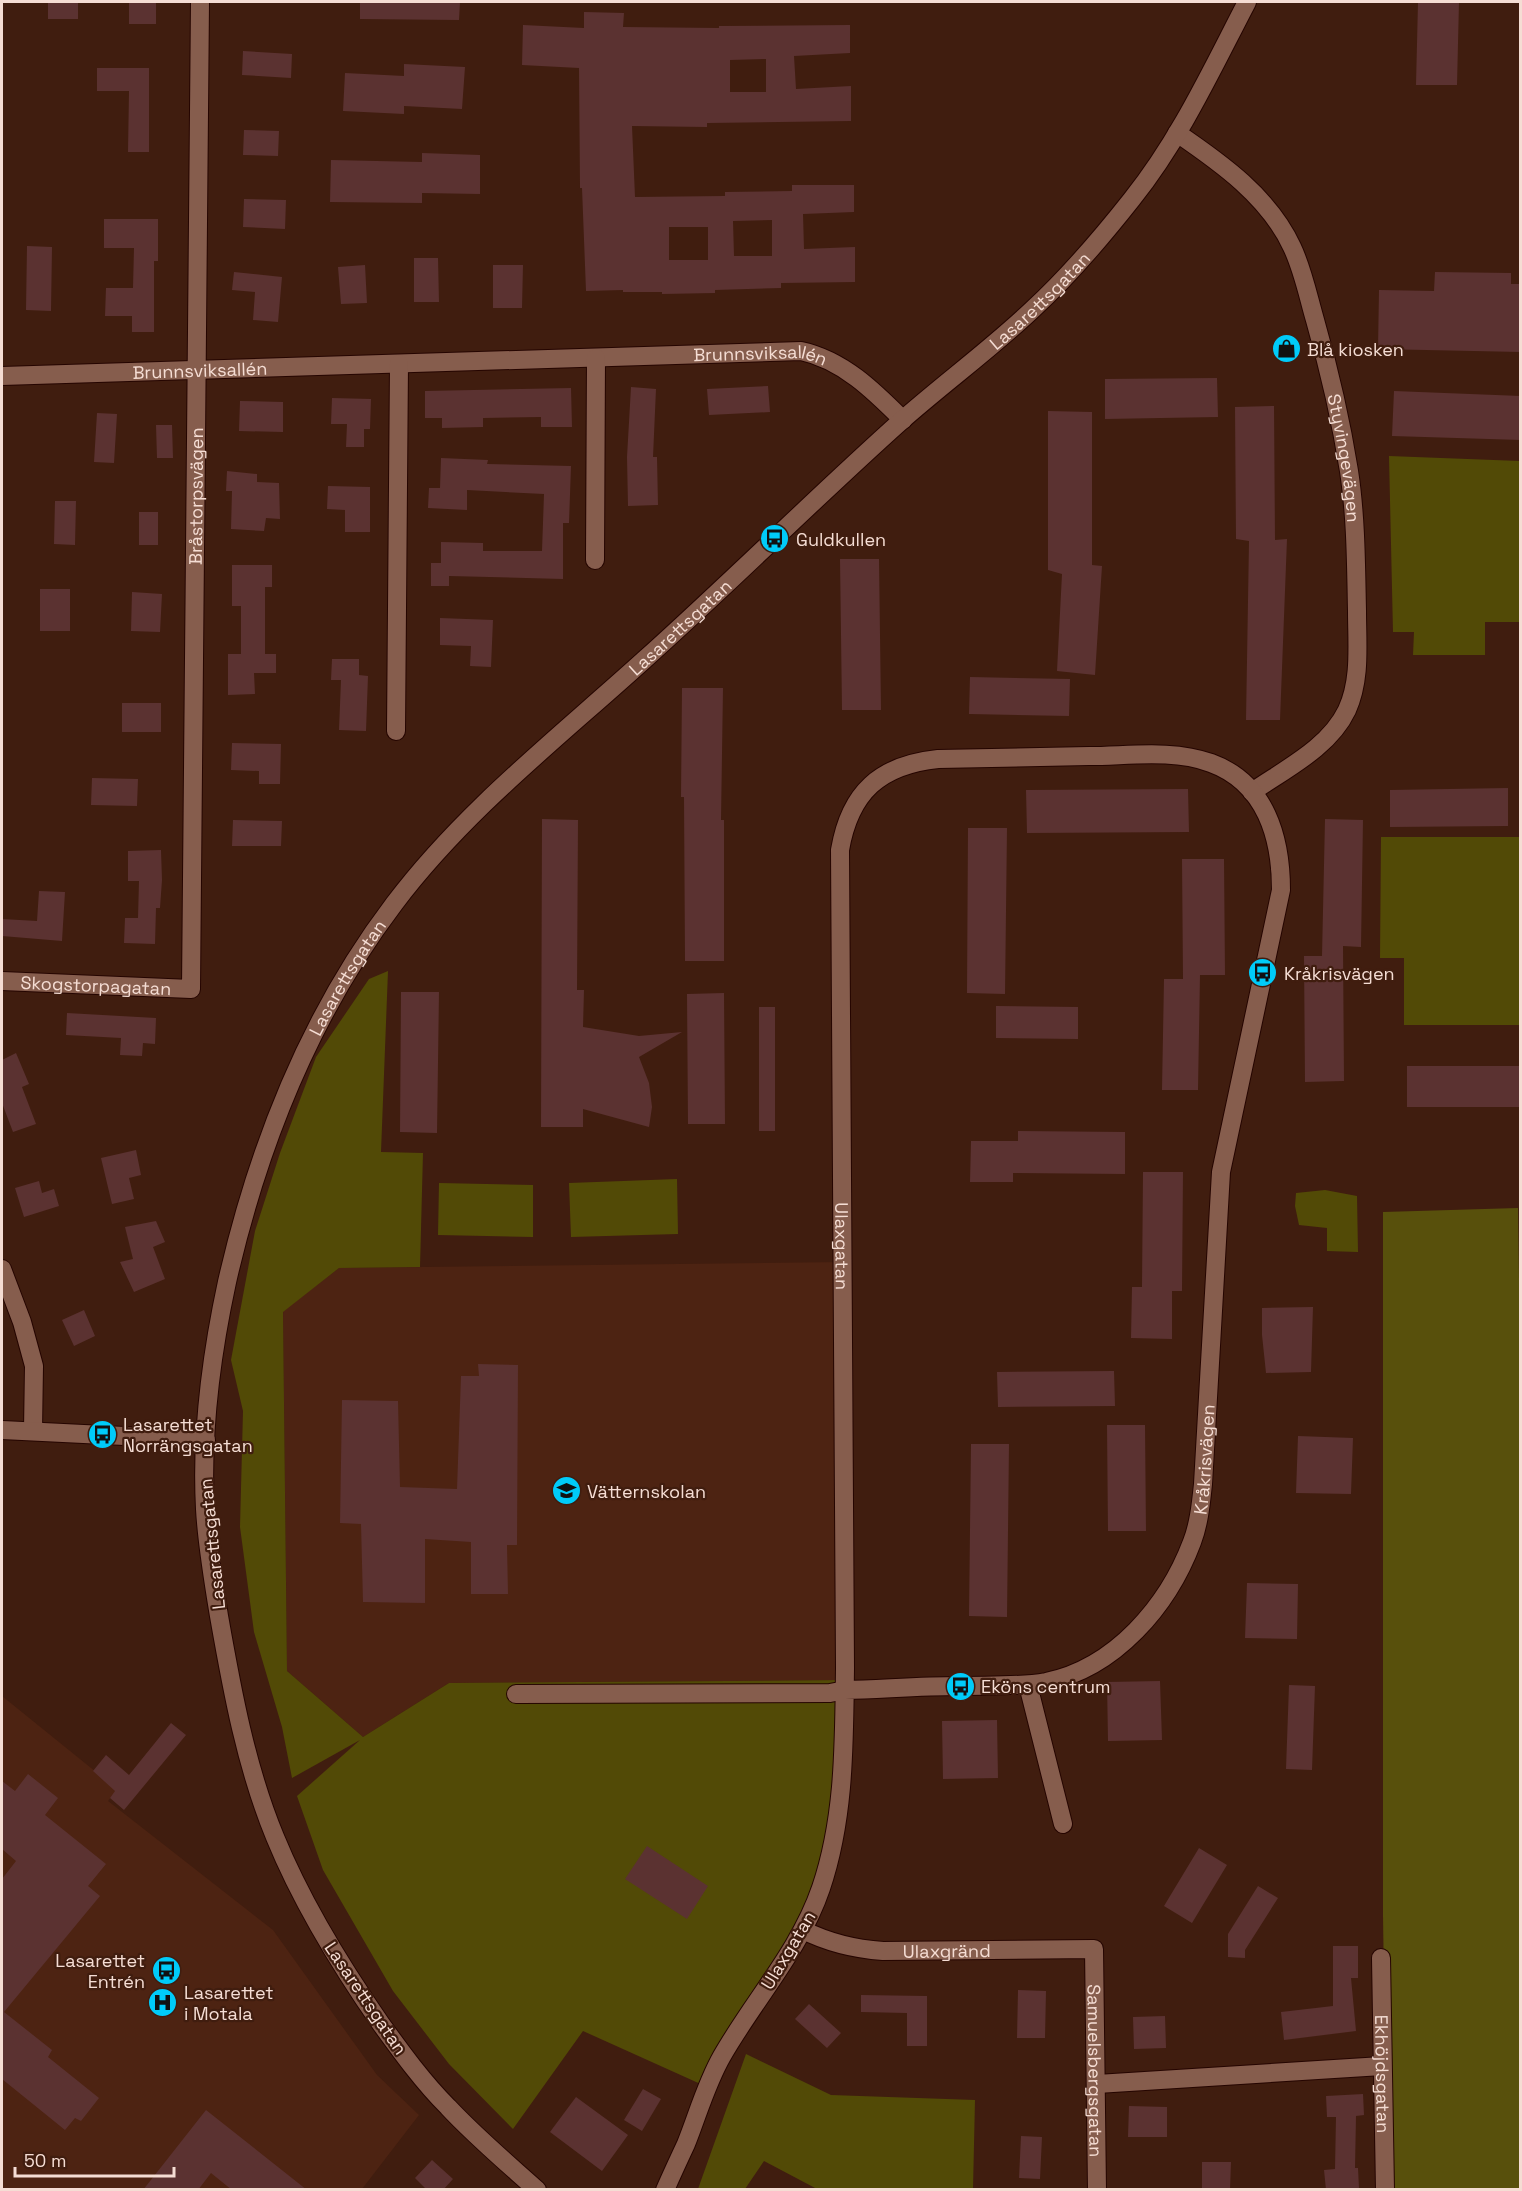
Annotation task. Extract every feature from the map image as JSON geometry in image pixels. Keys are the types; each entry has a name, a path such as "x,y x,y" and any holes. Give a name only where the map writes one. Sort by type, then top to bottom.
{"street":[{"name":"Bråstorpsvägen","path":"191,989 200,2"},
{"name":"Lasarettsgatan","path":"537,2190 445,2104 412,2065 361,1995 335,1955 287,1865 264,1806 246,1743 227,1661 208,1541 204,1474 210,1380 218,1324 236,1242 270,1130 297,1066 336,989 397,899 432,858 467,821 696,614 903,420 999,339 1064,279 1138,192 1177,133 1190,113 1247,2"},
{"name":"Styvingevägen","path":"1177,133 1212,157 1256,197 1277,222 1292,246 1322,346 1349,471 1356,574 1358,665 1355,686 1346,712 1325,740 1252,792"},
{"name":"Brunnsviksallén","path":"2,376 787,351 816,354 855,375 903,420"},
{"path":"595,560 596,358"},
{"path":"396,731 399,364"},
{"name":"Kråkrisvägen","path":"845,1690 1028,1685 1048,1681 1088,1666 1132,1634 1160,1602 1177,1575 1193,1541 1203,1484 1221,1172 1281,890 1281,872 1275,833 1265,810 1252,792 1226,770 1210,763 1164,755 916,761 890,772 869,787 854,806"},
{"name":"Ulaxgatan","path":"665,2190 686,2144 710,2079 803,1930 822,1887 838,1823 842,1790 845,1690 840,850 844,828 854,806"},
{"name":"Skogstorpagatan","path":"2,981 191,989"},
{"path":"2,1269 22,1323 34,1366 33,1430"},
{"path":"2,1430 206,1440"},
{"path":"1028,1685 1063,1824"},
{"path":"516,1694 830,1693 845,1690"},
{"name":"Ulaxgränd","path":"803,1930 835,1944 857,1949 884,1951 1094,1949"},
{"name":"Samuelsbergsgatan","path":"1094,1949 1097,2190"},
{"name":"Ekhöjdsgatan","path":"1381,1958 1385,2190"},
{"path":"1097,2084 1382,2066"}],"shaded area":[{"path":"1389,456 1520,461 1520,622 1485,622 1485,655 1413,655 1414,632 1393,632"},
{"path":"1381,837 1520,837 1520,1025 1404,1025 1404,958 1380,958"},
{"path":"388,971 381,1152 423,1153 420,1267 339,1268 283,1312 287,1671 363,1737 449,1683 847,1680 851,1780 806,1936 705,2086 583,2031 513,2129 449,2064 393,1991 323,1870 297,1796 360,1740 292,1778 282,1727 254,1632 240,1527 243,1411 231,1360 255,1231 280,1153 316,1057 369,979"},
{"path":"677,1179 678,1234 571,1237 569,1183"},
{"path":"439,1183 533,1185 533,1237 438,1235"},
{"path":"1325,1190 1357,1196 1358,1252 1327,1251 1327,1228 1299,1225 1295,1206 1296,1193"},
{"path":"1518,1208 1520,2189 1387,2189 1383,1915 1383,1212"},
{"name":"Vätternskolan","path":"845,1262 847,1680 449,1683 363,1737 287,1671 283,1311 339,1268"},
{"name":"Lasarettet i Motala","path":"2,1696 117,1789 108,1801 273,1930 377,2075 419,2115 362,2189 2,2189"},
{"path":"746,2054 831,2095 975,2100 973,2189 817,2189 764,2161 745,2189 698,2189"}],"building":[{"path":"48,2 78,2 78,19 48,19"},
{"path":"360,2 460,2 459,20 360,19"},
{"path":"1418,2 1459,2 1457,85 1416,85"},
{"path":"129,3 156,3 156,24 129,24"},
{"path":"584,12 624,13 623,27 719,28 719,26 850,25 850,53 794,56 796,89 851,86 851,121 707,123 707,127 632,126 635,197 725,196 725,192 792,191 792,185 854,185 854,212 803,214 804,249 855,247 855,282 781,283 781,288 715,290 715,293 662,294 662,292 623,292 623,290 586,291 582,188 580,188 579,68 522,65 523,25 584,28","holes":["766,59 766,92 730,92 730,60","772,220 772,256 734,256 733,221","669,227 708,227 708,260 669,260"]},
{"path":"243,51 292,54 291,78 242,75"},
{"path":"404,64 465,67 462,109 404,106 404,114 343,111 345,73 404,76"},
{"path":"97,68 149,68 149,152 128,152 129,91 97,91"},
{"path":"244,130 279,131 278,156 243,155"},
{"path":"422,153 480,155 480,194 422,193 422,203 330,202 331,160 422,162"},
{"path":"244,199 286,200 285,229 243,227"},
{"path":"104,219 158,219 158,261 154,261 154,332 132,332 132,316 105,316 106,288 133,288 134,248 104,248"},
{"path":"27,246 52,247 51,311 26,310"},
{"path":"414,258 438,258 439,302 414,302"},
{"path":"365,265 367,303 341,304 338,267"},
{"path":"493,265 523,265 522,308 493,308"},
{"path":"234,272 282,277 278,322 253,320 255,292 232,290"},
{"path":"1435,272 1511,273 1511,284 1521,284 1521,352 1378,349 1379,290 1434,291"},
{"path":"1217,378 1218,417 1105,419 1105,379"},
{"path":"768,386 770,412 709,415 707,389"},
{"path":"631,387 656,389 653,457 657,457 658,505 628,506 627,457"},
{"path":"571,388 572,427 541,427 541,417 483,418 483,427 442,428 442,418 425,418 425,391"},
{"path":"1394,391 1521,396 1521,440 1392,436"},
{"path":"332,398 371,399 370,429 364,429 364,447 346,447 347,424 331,424"},
{"path":"240,401 283,402 283,432 239,431"},
{"path":"1274,406 1275,540 1287,539 1280,720 1246,720 1249,541 1236,539 1235,407"},
{"path":"1048,411 1092,412 1092,565 1102,566 1095,675 1057,671 1062,574 1048,570"},
{"path":"97,413 117,414 114,463 94,462"},
{"path":"156,425 172,425 173,458 157,458"},
{"path":"441,458 488,460 487,464 571,466 569,523 563,523 563,579 449,576 449,586 431,586 431,563 441,563 441,542 483,543 483,551 542,551 544,494 467,490 467,510 428,508 429,488 440,488"},
{"path":"227,471 257,474 257,482 279,483 280,519 266,518 264,531 231,529 232,491 226,491"},
{"path":"328,486 370,487 370,532 345,532 345,510 327,509"},
{"path":"55,501 76,501 75,545 54,544"},
{"path":"139,512 158,512 158,545 139,545"},
{"path":"840,559 879,559 881,710 842,710"},
{"path":"232,565 272,565 272,587 265,587 265,654 276,654 276,673 254,673 255,694 228,695 228,654 241,654 241,606 232,606"},
{"path":"40,589 70,589 70,631 40,631"},
{"path":"132,592 162,594 160,632 131,631"},
{"path":"440,618 493,620 491,667 470,666 471,646 440,645"},
{"path":"332,659 359,659 359,675 368,676 366,731 339,730 341,680 331,680"},
{"path":"970,677 1070,679 1069,716 969,714"},
{"path":"682,688 723,688 721,820 724,820 724,961 685,961 684,797 681,797"},
{"path":"122,703 161,703 161,732 122,732"},
{"path":"232,743 281,744 280,784 259,784 259,771 231,770"},
{"path":"92,778 138,779 137,806 91,805"},
{"path":"1508,788 1508,826 1390,827 1390,790"},
{"path":"1188,789 1189,832 1027,833 1026,790"},
{"path":"542,819 578,820 577,990 584,990 583,1027 639,1036 682,1032 639,1057 649,1083 652,1107 649,1127 583,1109 583,1127 541,1127"},
{"path":"1325,819 1363,820 1361,947 1343,946 1344,1081 1305,1082 1304,956 1322,956"},
{"path":"233,820 282,821 281,846 232,846"},
{"path":"968,828 1007,828 1005,994 967,993"},
{"path":"161,850 162,880 160,908 156,908 155,944 124,943 125,918 138,918 139,881 128,881 128,851"},
{"path":"1182,859 1224,859 1225,975 1200,975 1198,1090 1162,1090 1164,979 1183,979"},
{"path":"39,891 65,892 62,941 2,936 2,919 37,921"},
{"path":"401,992 439,992 437,1133 400,1132"},
{"path":"724,993 725,1124 688,1124 687,994"},
{"path":"996,1006 1078,1007 1078,1039 996,1038"},
{"path":"759,1007 775,1007 775,1131 759,1131"},
{"path":"67,1013 156,1018 155,1044 143,1043 142,1056 120,1055 121,1038 66,1035"},
{"path":"16,1053 29,1084 22,1087 36,1124 13,1132 2,1103 2,1060"},
{"path":"1407,1066 1521,1066 1521,1107 1407,1107"},
{"path":"1018,1131 1125,1132 1125,1174 1013,1173 1013,1182 970,1182 971,1141 1018,1141"},
{"path":"136,1150 141,1175 129,1178 134,1199 112,1204 101,1158"},
{"path":"1143,1172 1183,1172 1182,1291 1172,1291 1172,1339 1131,1338 1132,1287 1142,1287"},
{"path":"39,1181 42,1193 54,1189 59,1206 24,1217 15,1188"},
{"path":"156,1221 165,1242 153,1247 165,1279 134,1292 120,1262 133,1259 125,1227"},
{"path":"1313,1307 1311,1372 1266,1373 1262,1308"},
{"path":"84,1310 95,1336 74,1346 62,1320"},
{"path":"478,1364 518,1365 517,1545 507,1545 508,1594 471,1594 471,1542 425,1539 425,1603 363,1602 361,1524 340,1523 342,1400 398,1401 400,1487 457,1489 461,1376 479,1376"},
{"path":"1114,1371 1115,1406 998,1407 997,1372"},
{"path":"1107,1425 1145,1425 1146,1531 1108,1531"},
{"path":"1298,1436 1353,1438 1351,1494 1296,1493"},
{"path":"971,1444 1009,1444 1007,1617 969,1616"},
{"path":"1247,1583 1298,1584 1297,1639 1245,1638"},
{"path":"1160,1681 1162,1740 1108,1741 1107,1682"},
{"path":"1289,1685 1315,1686 1312,1770 1286,1769"},
{"path":"997,1720 998,1778 943,1779 942,1721"},
{"path":"171,1723 186,1735 124,1810 110,1798 115,1791 93,1771 106,1755 129,1775"},
{"path":"28,1774 58,1798 45,1815 106,1864 88,1886 100,1896 4,2012 52,2050 48,2057 99,2098 81,2121 75,2118 65,2130 2,2079 2,1879 16,1861 2,1849 2,1781 15,1791"},
{"path":"647,1846 708,1886 687,1919 625,1879"},
{"path":"1199,1848 1227,1865 1192,1923 1164,1906"},
{"path":"1258,1886 1278,1898 1245,1950 1245,1958 1228,1957 1228,1934"},
{"path":"1333,1946 1358,1946 1358,1978 1351,1978 1356,2031 1284,2040 1281,2012 1333,2006"},
{"path":"1018,1990 1046,1991 1045,2038 1017,2038"},
{"path":"861,1995 927,1996 927,2046 907,2046 907,2013 861,2012"},
{"path":"809,2004 841,2033 827,2048 795,2019"},
{"path":"1165,2016 1166,2048 1134,2049 1133,2017"},
{"path":"643,2089 661,2099 642,2131 624,2120"},
{"path":"1363,2094 1364,2115 1356,2116 1355,2168 1358,2168 1359,2188 1326,2190 1324,2170 1335,2169 1336,2117 1327,2117 1326,2096"},
{"path":"576,2097 628,2135 602,2171 550,2132"},
{"path":"1129,2106 1167,2107 1167,2137 1128,2137"},
{"path":"206,2110 307,2190 232,2190 211,2173 198,2190 143,2190"},
{"path":"1021,2136 1042,2137 1040,2179 1019,2178"},
{"path":"432,2160 453,2179 443,2190 427,2190 415,2178"},
{"path":"1202,2162 1231,2162 1230,2190 1202,2190"}],"place":[{"name":"Blå kiosken","path":"1286,349"},
{"name":"Guldkullen","path":"775,539"},
{"name":"Kråkrisvägen","path":"1263,973"},
{"name":"Lasarettet Norrängsgatan","path":"102,1434"},
{"name":"Vätternskolan","path":"566,1491"},
{"name":"Eköns centrum","path":"960,1686"},
{"name":"Lasarettet Entrén","path":"166,1970"},
{"name":"Lasarettet i Motala","path":"163,2002"}]}
